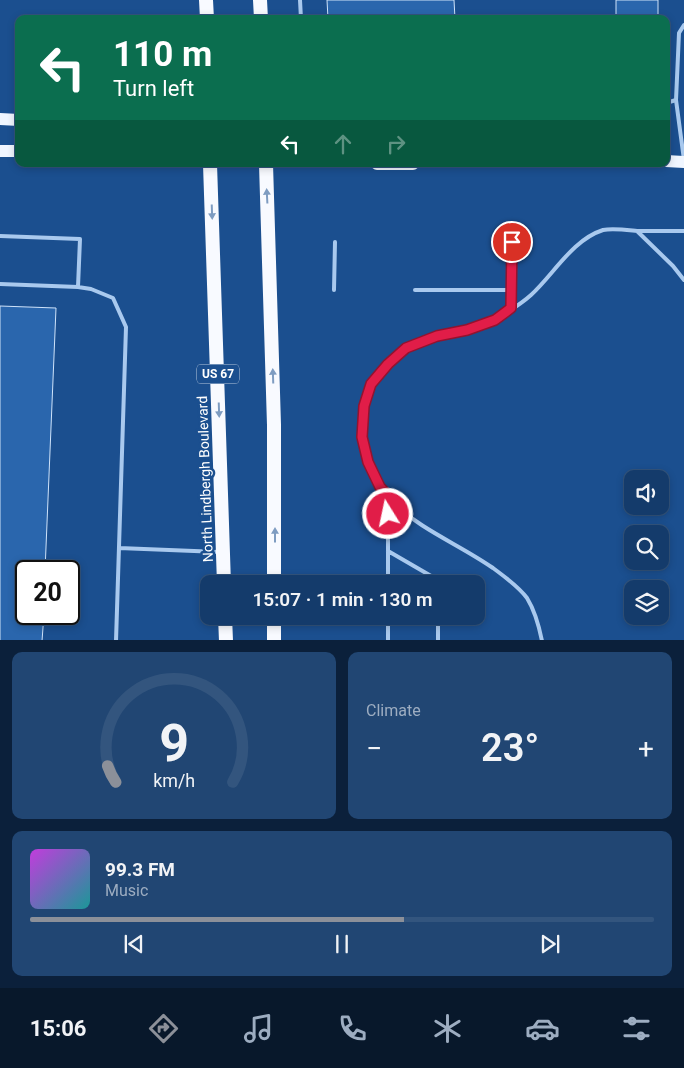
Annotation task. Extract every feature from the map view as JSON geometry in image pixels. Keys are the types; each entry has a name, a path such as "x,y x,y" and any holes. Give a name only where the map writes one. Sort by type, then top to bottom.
{"highway":[{"path":"206,0 207,15"},
{"path":"260,0 261,15"},
{"name":"North Lindbergh Boulevard","path":"210,167 224,575"},
{"path":"266,167 274,425 274,575"},
{"path":"225,625 226,640"},
{"path":"274,625 274,640"}],"main road":[{"path":"0,119 15,120"},
{"path":"0,151 15,151"},
{"path":"670,161 684,161"}],"lane":[{"path":"300,0 301,15"},
{"path":"684,25 680,33 676,100 684,161"},
{"path":"670,102 676,100"},
{"path":"542,640 536,616 526,598 512,582 484,562 399,510 380,487 368,462 362,437 364,406 371,384 388,364 406,348 437,336 467,330 495,320 530,296 587,238 605,230 684,231"},
{"path":"637,230 674,266 684,280"},
{"path":"0,236 80,239 78,287"},
{"path":"334,290 335,242"},
{"path":"511,308 512,242"},
{"path":"0,284 91,289 113,298 126,327 116,640"},
{"path":"415,290 512,290"},
{"path":"388,496 388,575"},
{"path":"119,548 223,552"},
{"path":"388,551 429,575"},
{"path":"388,625 388,640"},
{"path":"438,625 438,640"}],"building":[{"path":"327,0 454,0 455,15 328,15"},
{"path":"616,0 658,0 658,15 616,15"},
{"path":"0,306 56,308 45,560 15,560 15,625 43,625 42,640 0,640"}],"route":[{"path":"388,514 388,496 380,487 368,462 362,437 364,406 371,384 388,364 406,348 437,336 467,330 495,320 511,308 512,242"}]}
